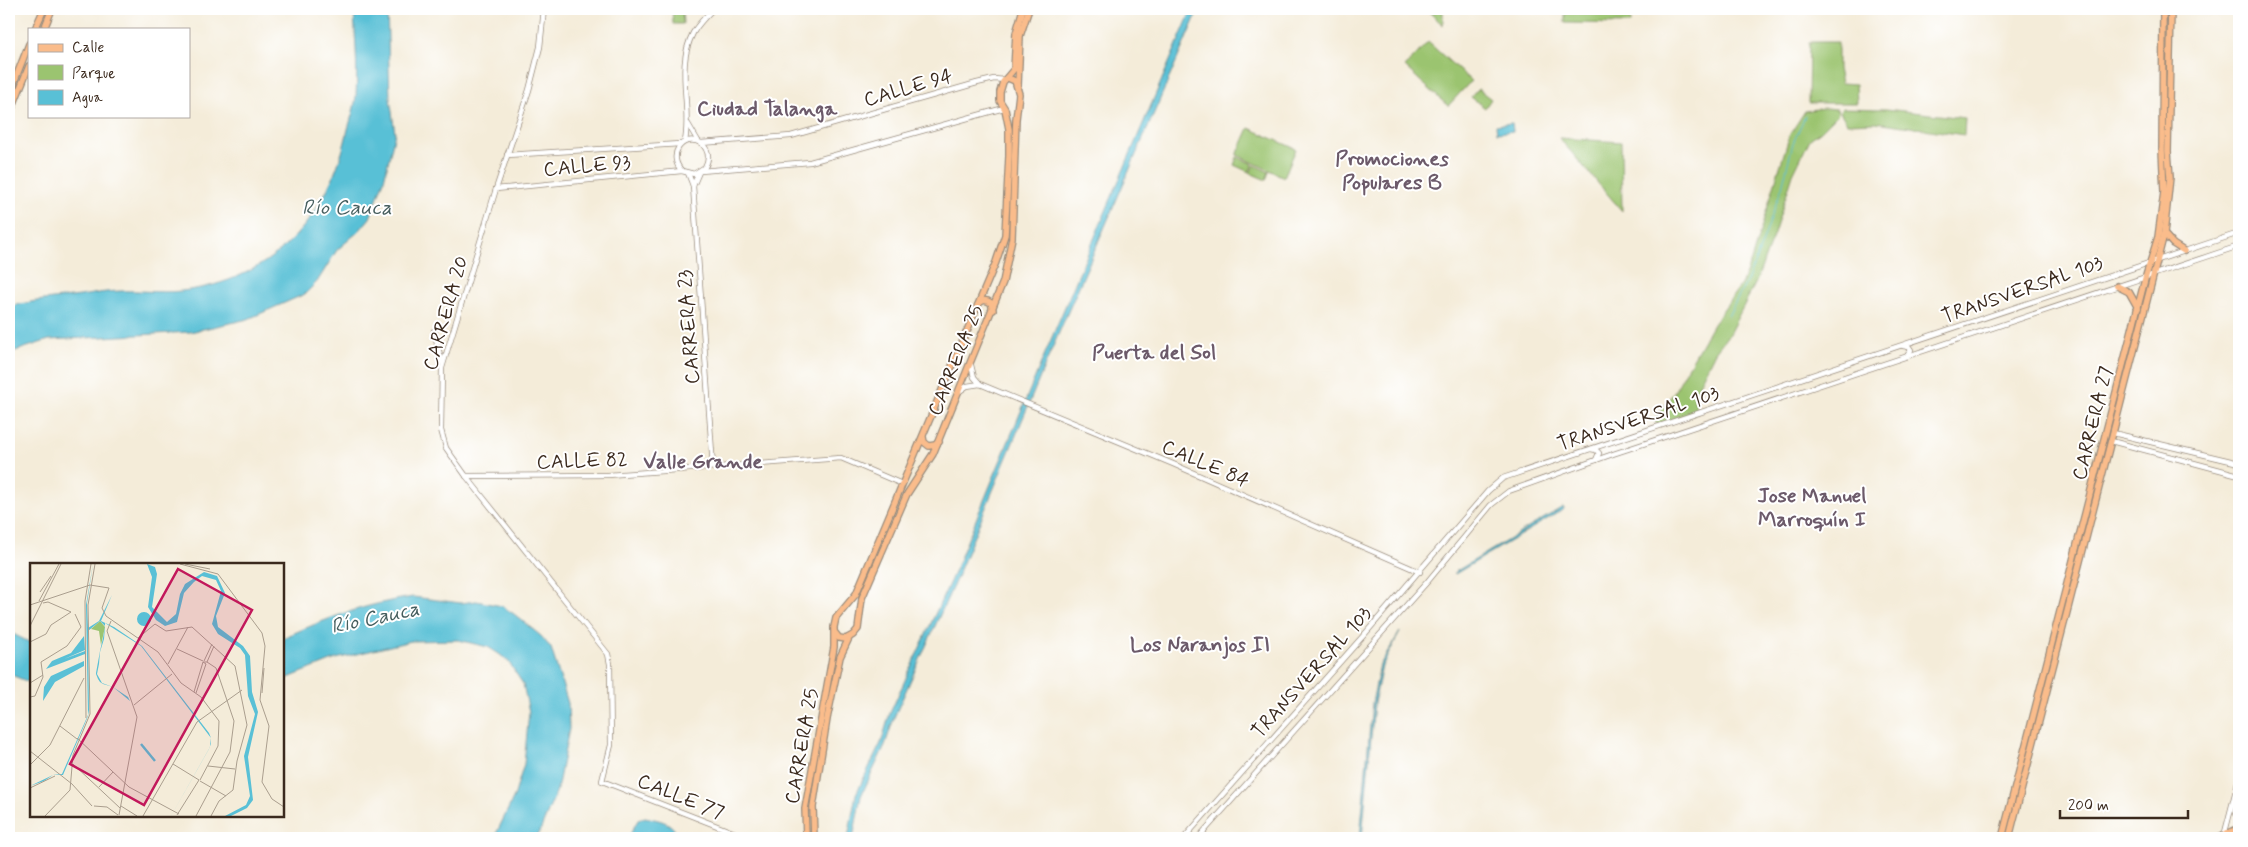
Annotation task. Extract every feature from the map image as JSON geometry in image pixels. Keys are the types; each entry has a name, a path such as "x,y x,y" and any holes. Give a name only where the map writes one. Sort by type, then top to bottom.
{"main road":[{"path":"35,28 44,9"},
{"path":"44,28 52,9"},
{"path":"1018,88 1014,80 1006,79 1014,67 1016,33 1023,9"},
{"path":"1018,88 1020,36 1030,9"},
{"name":"CARRERA 27","path":"2002,838 2146,276 2158,236 2164,192 2162,150 2163,9"},
{"name":"CARRERA 27","path":"2009,838 2114,442 2164,234 2170,177 2168,151 2171,9"},
{"path":"9,95 28,47"},
{"path":"9,116 28,68"},
{"name":"CARRERA 25","path":"847,606 856,594 996,262 1005,235 1010,138 1000,94 1006,79"},
{"name":"CARRERA 25","path":"860,611 862,598 907,494 930,460 939,442 1003,282 1010,249 1018,88"},
{"path":"1004,109 1011,109 1017,104"},
{"path":"2164,234 2173,244 2184,251"},
{"path":"2117,286 2129,292 2138,308"},
{"path":"977,306 982,301 987,301 992,306 992,312"},
{"path":"923,434 924,441 928,445 934,446 939,442"},
{"path":"847,606 854,606 860,611 861,619 858,628 849,638 839,638 834,630 837,616 847,606"},
{"name":"CARRERA 25","path":"806,838 805,809 834,647 834,630"},
{"name":"CARRERA 25","path":"814,838 813,807 827,719 840,657 849,638"},
{"path":"2222,837 2239,828"}],"street":[{"name":"CARRERA 20","path":"544,9 539,52 529,90 496,189 443,364 440,377 441,430 446,448 466,476 605,649 610,669 611,746 602,781"},
{"path":"685,141 688,124 684,81 686,53 693,33 713,9"},
{"name":"CALLE 94","path":"699,142 791,136 977,83 994,79 1006,79"},
{"path":"699,142 685,141 676,149 675,161 682,171 688,174 810,162 1004,109"},
{"path":"688,124 699,142 705,146 708,157 705,167 700,172"},
{"path":"507,155 680,144"},
{"name":"CALLE 93","path":"496,189 682,171"},
{"name":"CARRERA 23","path":"693,186 700,172"},
{"name":"CARRERA 23","path":"688,174 693,186 713,467"},
{"name":"TRANSVERSAL 103","path":"1184,838 1420,572 1496,482 1503,478 2239,233"},
{"name":"TRANSVERSAL 103","path":"1198,838 1404,608 1491,505 1502,496 1526,484 1613,454 2239,246"},
{"path":"2172,255 2169,262 2176,266"},
{"path":"434,331 443,364"},
{"path":"1920,340 1916,347 1924,351"},
{"path":"1902,346 1910,348 1911,352 1906,357"},
{"path":"971,365 974,377 980,384"},
{"path":"960,391 967,386 980,384"},
{"name":"CALLE 84","path":"980,384 1173,464 1420,572"},
{"path":"2116,433 2239,463"},
{"path":"2114,442 2239,475"},
{"path":"1607,444 1607,452 1613,454"},
{"path":"1590,449 1595,450 1599,454 1595,461"},
{"name":"CALLE 82","path":"466,476 608,476 841,458 902,484"},
{"path":"1395,600 1395,608 1404,608"},
{"path":"1376,621 1384,621 1385,629"},
{"path":"2222,837 2239,778"},
{"name":"CALLE 77","path":"602,781 748,838"}],"green space":[{"path":"672,9 682,9 683,24 673,24"},
{"path":"1426,9 1443,9 1443,25"},
{"path":"1565,9 1630,9 1630,24 1565,23"},
{"path":"1428,42 1471,81 1448,106 1405,67"},
{"path":"1809,42 1838,42 1838,69 1841,83 1856,84 1857,103 1808,103"},
{"path":"1478,89 1491,99 1485,108 1471,97"},
{"path":"1823,108 1837,109 1838,114 1810,139 1793,174 1756,282 1729,334 1715,352 1700,382 1694,400 1698,412 1659,426 1654,421 1674,392 1713,324 1742,283 1751,261 1790,134 1805,111"},
{"path":"1842,108 1886,109 1965,118 1964,135 1876,122 1847,123 1840,112"},
{"path":"1249,128 1296,149 1284,177 1237,155"},
{"path":"1559,138 1621,142 1622,211"},
{"path":"1237,157 1253,164 1249,172 1234,165"},
{"path":"1254,165 1269,172 1266,180 1250,173"}],"water":[{"name":"Río Cauca","path":"354,9 387,9 390,98 395,133 384,180 370,218 359,231 337,250 317,282 305,294 248,319 190,332 49,340 9,353 9,307 35,301 105,292 180,291 221,283 249,271 274,255 295,236 313,213 328,188 340,160 354,108 357,74"},
{"path":"1192,9 1199,9 1045,365 957,577 895,715 885,745 861,796 853,838 848,838 856,794 881,743 890,713 953,575"},
{"path":"1512,123 1513,131 1497,133 1496,125"},
{"path":"1563,507 1564,509 1455,574 1455,572"},
{"name":"Río Cauca","path":"413,597 461,603 476,601 502,606 541,636 551,648 568,703 569,729 557,790 537,838 494,838 514,797 524,764 529,712 523,684 508,661 488,647 458,640 411,641 336,659 284,680 284,638 346,613"},
{"path":"9,632 30,642 30,683 9,674"},
{"path":"1400,632 1382,666 1374,703 1362,838 1360,838 1372,703 1380,665"},
{"path":"645,817 670,825 676,838 628,838 638,820"}],"waterway":[{"path":"1728,316 1747,281 1762,244 1782,187 1793,143 1805,116"}],"district":[{"name":"Ciudad Talanga","path":"767,108"},
{"name":"Promociones Populares B","path":"1392,170"},
{"name":"Puerta del Sol","path":"1154,352"},
{"name":"Valle Grande","path":"703,461"},
{"name":"Jose Manuel Marroquín I","path":"1812,507"},
{"name":"Los Naranjos II","path":"1200,644"}]}
